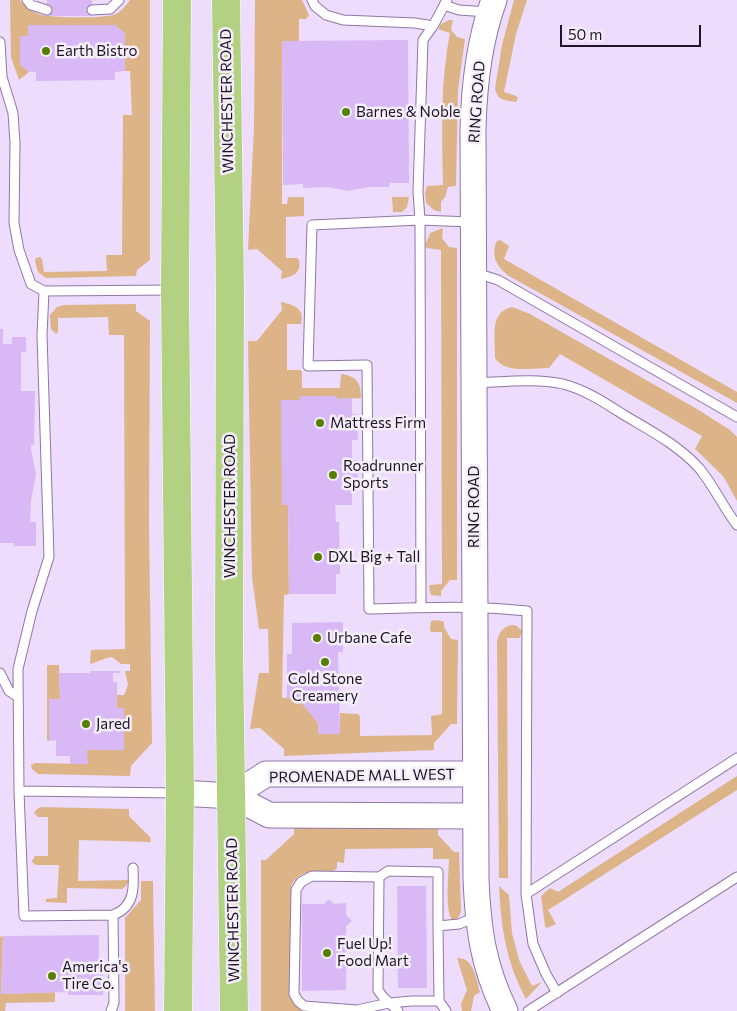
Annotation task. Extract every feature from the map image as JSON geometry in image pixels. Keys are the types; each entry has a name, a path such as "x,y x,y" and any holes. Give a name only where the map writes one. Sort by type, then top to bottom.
{"main road":[{"path":"177,0 174,290 180,793 178,1011"},
{"name":"WINCHESTER ROAD","path":"226,0 230,291 229,648 234,1011"}],"street":[{"name":"RING ROAD","path":"492,6 481,45 474,103 475,816 478,916 484,955 505,1011"},
{"name":"PROMENADE MALL WEST","path":"232,796 266,774 475,774"},
{"path":"180,793 232,796 269,815 475,816"}],"lane":[{"path":"26,0 30,5 47,10"},
{"path":"92,10 110,9 119,0"},
{"path":"312,0 315,6 326,15 343,20 415,23 433,26"},
{"path":"421,608 420,220 418,192 423,40 446,3 459,10 492,6"},
{"path":"0,42 2,77 13,113 15,163 14,223 19,250 31,284 44,291 174,290"},
{"path":"474,222 420,220 312,225 308,366 367,365 369,610 475,607 526,611 526,894 533,944 546,974 557,992"},
{"path":"474,272 498,280 737,417"},
{"path":"44,291 42,335 49,557 32,611 18,669 19,791 24,916 113,914 119,912 126,906 133,894 133,868"},
{"path":"474,383 538,382 563,384 588,394 666,440 686,456 714,487 737,525"},
{"path":"0,673 9,691 18,697"},
{"path":"526,894 737,758"},
{"path":"19,791 180,793"},
{"path":"439,1001 389,1003 357,1010 304,1006 298,1001 294,994 296,890 301,882 312,876 379,877 388,871 438,872 439,1001 446,1011"},
{"path":"379,877 378,990 398,1011"},
{"path":"528,1011 737,877"},
{"path":"111,1011 114,1003 113,914"},
{"path":"438,926 459,924 478,916"}],"shaded area":[{"path":"10,0 20,0 38,14 101,17 116,14 130,0 150,0 150,260 137,270 136,276 46,278 38,272 35,261 36,258 40,257 42,259 44,272 107,271 106,255 122,255 123,115 132,115 130,71 125,71 125,34 115,25 28,25 28,36 20,37 20,64 29,72 19,80 11,57"},
{"path":"255,0 302,0 309,15 306,19 299,19 299,41 282,41 282,204 287,204 288,197 304,197 304,216 286,217 286,258 297,258 300,264 295,274 281,279 282,271 257,249 248,250 254,127"},
{"path":"514,0 527,0 516,34 504,92 516,96 518,98 516,102 500,98 495,89 502,45"},
{"path":"453,20 451,30 457,37 465,39 458,90 456,186 448,187 445,197 441,202 441,212 434,210 426,203 425,193 427,186 443,185 443,90 450,33 438,29 441,24"},
{"path":"392,197 409,197 407,207 402,212 393,212"},
{"path":"443,228 442,238 449,247 457,248 457,580 450,580 441,591 441,596 431,595 429,587 430,585 442,584 441,250 425,246 430,233"},
{"path":"500,240 509,246 504,259 737,392 737,403 509,276 498,265 495,256 495,246 497,241"},
{"path":"281,302 297,308 301,314 301,324 287,324 287,370 300,370 302,372 302,388 340,388 341,374 351,376 357,381 361,398 337,399 337,396 300,396 300,400 282,400 282,505 288,505 289,594 284,595 282,698 297,697 318,723 318,734 340,734 340,713 358,714 360,717 360,736 432,735 431,716 442,714 442,632 431,632 430,629 431,621 442,621 451,639 458,640 457,724 451,724 434,743 434,750 284,756 284,749 260,728 250,729 259,673 269,673 268,629 259,629 252,577 248,341 257,341 282,310"},
{"path":"136,304 136,311 150,321 149,525 152,743 131,766 130,776 38,774 32,769 31,765 35,763 87,764 87,750 117,708 117,695 124,695 128,685 125,671 130,671 130,664 121,664 112,657 90,664 91,650 125,649 124,335 109,335 108,317 58,318 58,332 56,334 51,329 50,315 57,307 64,305"},
{"path":"512,307 530,314 697,409 730,430 737,437 737,501 723,476 695,449 702,436 560,354 549,368 519,369 499,363 495,358 494,335 496,321 504,310"},
{"path":"513,625 522,631 519,638 507,638 508,878 499,878 497,642 502,630"},
{"path":"47,665 59,665 60,699 49,699 49,741 47,740"},
{"path":"737,776 737,790 548,910 556,924 547,928 545,926 541,896 550,888 558,892"},
{"path":"41,807 129,809 129,816 150,837 151,842 79,840 78,881 129,880 126,886 122,889 67,888 67,903 46,902 46,899 57,898 59,865 36,865 32,861 35,856 48,856 48,817 38,817 34,813"},
{"path":"294,827 438,828 438,835 454,852 459,852 461,912 457,920 453,921 449,909 449,859 433,859 433,848 345,849 344,863 337,862 337,868 334,871 309,872 299,876 291,886 290,992 292,1000 302,1011 261,1011 261,860 266,860 294,834"},
{"path":"141,881 153,881 155,1011 125,1011 125,918 141,900"},
{"path":"499,886 509,895 512,933 519,960 532,986 542,982 526,999 509,958 501,916"},
{"path":"3,936 1,994 55,992 55,1002 6,1003 5,1011 0,1011 0,937"},
{"path":"457,958 467,961 471,965 480,992 474,996 471,1011 462,1011 461,1004 467,990"}],"building":[{"path":"47,0 92,0 92,16 47,16"},
{"path":"28,25 115,25 125,34 125,71 115,72 115,80 36,81 36,72 29,72 20,64 20,36 28,36"},
{"name":"Barnes & Noble","path":"408,40 409,183 390,183 389,187 369,187 348,191 328,187 303,188 303,184 283,185 282,41"},
{"path":"0,329 3,329 3,344 12,344 12,337 26,337 26,352 21,352 21,391 35,391 34,445 31,445 31,449 36,474 31,501 30,522 36,522 36,546 14,546 14,543 0,543"},
{"path":"300,396 337,396 337,399 352,398 352,414 357,414 358,440 352,440 352,460 358,460 358,487 352,487 352,505 335,505 336,522 339,522 340,574 336,574 336,594 289,594 288,505 282,505 281,400 300,400"},
{"path":"343,622 343,652 338,652 340,734 318,734 318,723 297,697 287,698 287,654 292,654 292,623"},
{"name":"Jared","path":"90,671 120,671 120,673 113,673 113,682 117,682 117,708 124,708 124,750 87,750 88,764 70,764 70,756 56,756 56,740 49,741 49,699 60,699 59,673 90,673"},
{"path":"397,886 426,886 427,988 398,988"},
{"path":"329,899 334,904 346,903 346,915 352,921 346,926 346,990 302,991 302,904 324,904"},
{"name":"America's Tire Co.","path":"99,935 99,960 103,961 103,995 68,995 68,992 1,994 3,936"}],"place":[{"name":"Earth Bistro","path":"46,51"},
{"name":"Barnes & Noble","path":"346,112"},
{"name":"Mattress Firm","path":"320,423"},
{"name":"Roadrunner Sports","path":"333,475"},
{"name":"DXL Big + Tall","path":"318,557"},
{"name":"Urbane Cafe","path":"317,638"},
{"name":"Cold Stone Creamery","path":"325,662"},
{"name":"Jared","path":"86,724"},
{"name":"Fuel Up! Food Mart","path":"327,953"},
{"name":"America's Tire Co.","path":"52,976"}]}
